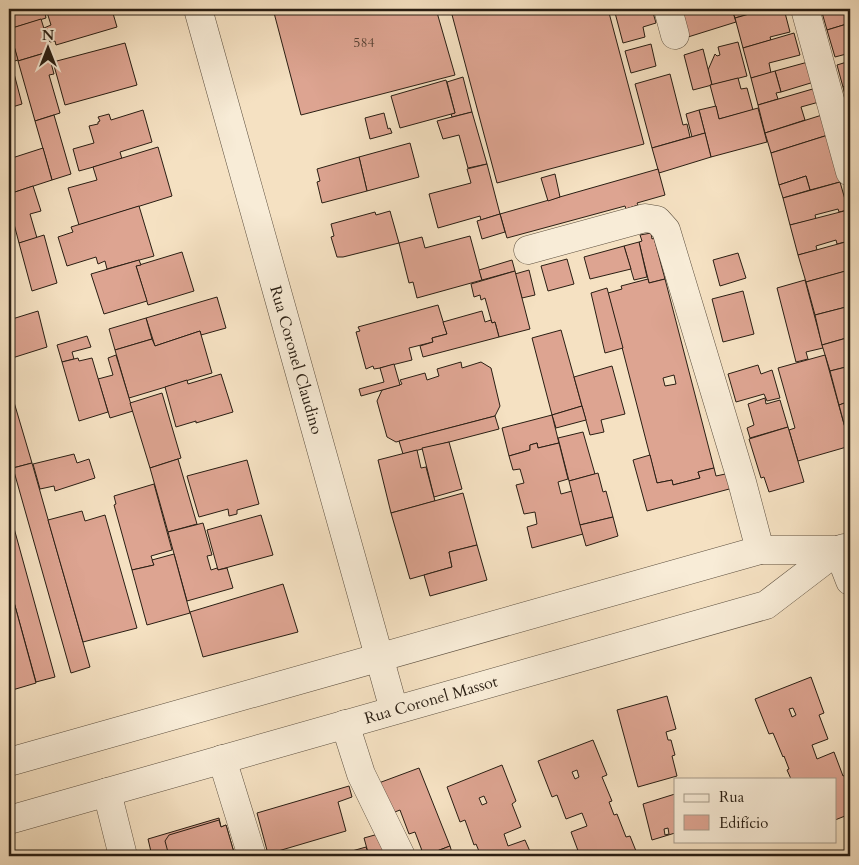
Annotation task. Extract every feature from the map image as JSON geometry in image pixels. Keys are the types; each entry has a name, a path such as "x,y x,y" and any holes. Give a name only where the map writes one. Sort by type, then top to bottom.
{"street":[{"name":"Rua Coronel Claudino","path":"198,9 394,710"},
{"path":"668,9 675,36"},
{"path":"805,9 850,172"},
{"path":"528,250 646,218 657,220 666,230 742,482 760,550"},
{"path":"9,762 760,550 844,548 850,581"},
{"name":"Rua Coronel Massot","path":"9,820 766,605 844,548"},
{"path":"345,724 361,774 400,856"},
{"path":"222,759 252,856"},
{"path":"106,792 123,856"}],"building":[{"path":"9,9 44,9 46,18 9,29"},
{"path":"46,9 115,9 112,10 117,27 56,45 55,41 50,42 47,38 44,28 51,25"},
{"path":"273,9 436,9 455,75 301,115"},
{"path":"460,9 608,9 644,144 497,183 451,11"},
{"path":"614,9 652,9 656,23 643,27 645,37 623,43"},
{"path":"680,9 732,9 736,22 688,37"},
{"path":"732,9 764,9 764,10 735,18"},
{"path":"767,9 784,9 790,32 770,37 771,40 743,48 735,18"},
{"path":"821,9 850,9 850,23 827,30"},
{"path":"41,19 51,51 18,61 9,29"},
{"path":"850,23 850,53 835,57 827,30"},
{"path":"794,33 800,55 769,63 771,73 751,78 743,48"},
{"path":"11,35 18,60 11,62 22,104 9,108 9,36"},
{"path":"738,42 747,76 712,85 708,70 715,54 717,56 720,55 718,47"},
{"path":"125,43 137,85 65,105 53,62"},
{"path":"651,44 656,66 631,73 625,51"},
{"path":"703,49 712,85 693,90 684,55"},
{"path":"48,52 54,74 49,75 60,113 35,121 18,61"},
{"path":"850,61 850,84 843,87 837,65"},
{"path":"808,62 814,82 781,92 775,71"},
{"path":"775,71 781,92 776,93 778,99 758,105 751,78"},
{"path":"670,74 683,125 687,124 690,137 652,148 635,84"},
{"path":"463,77 472,112 452,117 451,114 455,113 447,82"},
{"path":"738,78 741,89 747,88 753,110 719,119 710,85"},
{"path":"446,80 455,113 400,128 391,96"},
{"path":"850,84 850,114 843,87"},
{"path":"816,88 819,102 801,107 805,120 765,133 758,105"},
{"path":"716,106 719,119 758,108 767,142 711,157 699,110"},
{"path":"143,110 152,142 120,152 122,159 79,171 73,149 94,143 89,126 98,124 100,121 98,117 109,114 111,120"},
{"path":"699,110 705,133 692,137 686,114"},
{"path":"472,112 487,164 468,168 459,135 443,139 437,121"},
{"path":"384,113 388,129 390,128 392,133 370,139 365,118"},
{"path":"54,115 71,174 52,180 35,121"},
{"path":"822,115 828,135 771,153 765,133"},
{"path":"705,133 711,157 659,173 652,148"},
{"path":"828,135 840,182 810,190 806,176 779,185 771,153"},
{"path":"410,143 419,177 367,191 359,157"},
{"path":"158,147 172,196 79,225 68,188 97,180 93,167"},
{"path":"43,148 52,180 9,194 9,159"},
{"path":"359,157 367,191 322,203 317,182 320,181 317,169"},
{"path":"487,164 500,214 481,220 480,216 438,228 429,194 471,183 467,169"},
{"path":"658,169 665,195 637,203 638,205 626,209 625,206 507,238 500,214"},
{"path":"555,174 560,197 548,201 541,178"},
{"path":"806,176 810,190 783,198 779,185"},
{"path":"840,182 848,210 839,212 838,209 815,215 816,219 790,225 783,198"},
{"path":"33,186 41,211 30,214 37,238 19,243 9,205 9,194"},
{"path":"139,206 154,256 107,269 105,261 98,264 96,257 67,266 58,237 73,232 71,227"},
{"path":"848,210 850,226 845,227 849,241 837,244 836,240 816,246 817,250 798,255 790,225"},
{"path":"390,211 399,243 337,257 331,237 334,236 331,224 375,212 376,215"},
{"path":"500,214 505,232 482,239 477,221"},
{"path":"651,233 665,279 649,283 639,242 642,241 640,235"},
{"path":"44,235 57,283 32,291 19,243"},
{"path":"470,236 482,280 417,298 413,282 409,283 399,243 422,237 425,248"},
{"path":"849,241 850,270 806,282 798,255"},
{"path":"639,242 647,277 634,280 624,246"},
{"path":"624,246 631,269 590,279 584,257"},
{"path":"182,252 194,291 148,305 136,266"},
{"path":"738,253 746,278 720,286 713,260"},
{"path":"567,259 574,284 548,291 541,266"},
{"path":"139,260 141,265 136,266 147,301 104,314 91,274"},
{"path":"512,260 515,271 482,280 479,270"},
{"path":"529,270 535,295 522,298 515,274"},
{"path":"849,270 850,306 815,315 806,282"},
{"path":"515,271 530,329 499,337 495,322 492,323 485,298 481,300 480,295 474,297 471,284"},
{"path":"648,279 649,283 665,279 714,468 698,472 700,478 673,485 672,480 657,483 608,293 622,289 621,286","holes":["674,375 676,384 665,386 663,378"]},
{"path":"805,280 823,348 806,352 808,359 796,362 777,288"},
{"path":"607,288 623,348 605,353 591,293"},
{"path":"743,291 754,334 723,342 712,299"},
{"path":"217,297 226,328 201,335 200,331 155,346 146,318"},
{"path":"438,305 447,334 432,338 433,342 409,348 412,360 380,368 374,369 373,366 366,369 356,332 360,331 358,327"},
{"path":"850,306 850,337 822,345 815,315"},
{"path":"38,311 47,347 9,359 9,320"},
{"path":"482,311 485,322 491,320 492,323 495,322 499,337 423,357 420,346 433,342 432,338 447,334 443,322"},
{"path":"146,318 152,339 115,350 109,329"},
{"path":"561,330 582,406 552,415 532,338"},
{"path":"200,331 212,373 129,398 115,350 152,339 155,346"},
{"path":"87,336 91,347 72,352 74,359 62,362 57,345"},
{"path":"850,337 850,366 830,371 822,345"},
{"path":"116,355 133,411 110,418 98,379 113,375 108,358"},
{"path":"825,355 850,446 798,461 789,430 795,428 778,368"},
{"path":"78,358 79,361 92,358 108,412 79,421 62,362"},
{"path":"461,362 462,368 481,362 491,368 500,406 495,416 396,442 387,437 377,401 382,390 402,384 400,380 425,373 427,380 439,376 437,369"},
{"path":"394,364 400,385 361,396 359,389 384,382 380,368"},
{"path":"758,365 761,374 772,370 780,398 767,401 764,394 736,402 728,374"},
{"path":"612,366 625,414 601,420 604,432 590,435 574,377"},
{"path":"850,366 850,401 839,405 830,371"},
{"path":"221,374 233,412 176,427 165,387 187,380 188,384"},
{"path":"11,392 32,463 9,469 9,393"},
{"path":"162,393 181,458 150,468 130,403"},
{"path":"765,398 766,404 780,400 788,427 750,438 747,428 754,425 748,404"},
{"path":"850,401 850,446 839,405"},
{"path":"582,406 586,420 556,428 552,415"},
{"path":"552,415 559,443 538,448 537,443 530,445 530,450 509,456 502,428"},
{"path":"495,416 499,429 403,454 399,441"},
{"path":"788,427 804,482 769,492 764,477 761,478 749,439"},
{"path":"583,432 595,474 569,481 558,438"},
{"path":"449,442 462,489 434,497 422,448"},
{"path":"537,443 538,448 559,443 568,479 558,482 561,494 572,491 583,534 532,548 527,527 537,524 535,512 524,514 516,485 524,483 520,469 513,470 509,456 530,450 530,445"},
{"path":"417,450 421,468 426,467 435,501 391,513 378,460"},
{"path":"74,454 77,463 89,459 95,478 55,491 54,486 40,489 33,464"},
{"path":"650,455 657,483 672,480 673,485 700,478 698,472 714,468 716,476 730,473 733,488 647,511 633,460"},
{"path":"178,459 197,524 168,532 150,468"},
{"path":"247,460 259,504 237,510 237,514 229,516 228,509 199,517 187,476"},
{"path":"32,463 90,667 71,673 13,468"},
{"path":"598,473 603,492 606,491 613,517 580,525 569,481"},
{"path":"154,484 172,550 151,556 154,565 132,570 114,505 116,504 114,496"},
{"path":"463,493 477,545 449,552 452,567 410,579 391,513"},
{"path":"9,510 55,677 36,682 9,584"},
{"path":"82,511 85,521 105,515 137,628 83,642 48,520"},
{"path":"261,515 273,555 218,570 207,530"},
{"path":"613,517 618,536 586,546 580,525"},
{"path":"203,523 212,555 207,556 211,570 227,568 233,588 187,601 168,532"},
{"path":"477,545 487,580 430,596 424,575 452,567 449,552"},
{"path":"174,554 190,613 147,625 132,570 154,565 152,560"},
{"path":"9,584 36,683 9,691"},
{"path":"283,584 298,632 203,657 190,612"},
{"path":"811,677 824,713 819,715 828,739 812,745 817,759 834,752 843,776 848,774 850,780 850,814 836,820 836,778 791,778 784,756 773,733 769,734 755,699","holes":["793,708 796,715 792,717 789,709"]},
{"path":"667,696 676,729 666,732 668,740 671,740 675,755 672,756 677,776 638,787 617,710"},
{"path":"593,740 607,775 602,777 612,801 609,802 614,815 617,814 626,837 630,836 638,856 580,856 571,832 587,826 582,813 566,819 557,795 552,797 538,761","holes":["577,770 579,777 575,779 572,772"]},
{"path":"502,765 516,801 512,804 521,827 504,834 508,846 525,840 532,856 481,856 476,844 474,845 465,820 460,822 447,787","holes":["484,796 487,803 482,805 479,798"]},
{"path":"419,768 450,846 424,856 415,832 409,834 400,810 387,815 376,784"},
{"path":"349,786 352,797 338,802 346,831 268,854 257,813"},
{"path":"674,794 674,833 652,840 643,804","holes":["668,828 669,834 665,835 664,829"]},
{"path":"219,818 221,827 226,825 235,856 152,856 148,839"},
{"path":"219,820 221,827 226,825 235,856 169,856 165,841 169,835"},
{"path":"382,833 397,856 369,856 364,838"},
{"path":"450,846 453,856 424,856"},
{"path":"366,847 369,856 354,856 352,851"}]}
